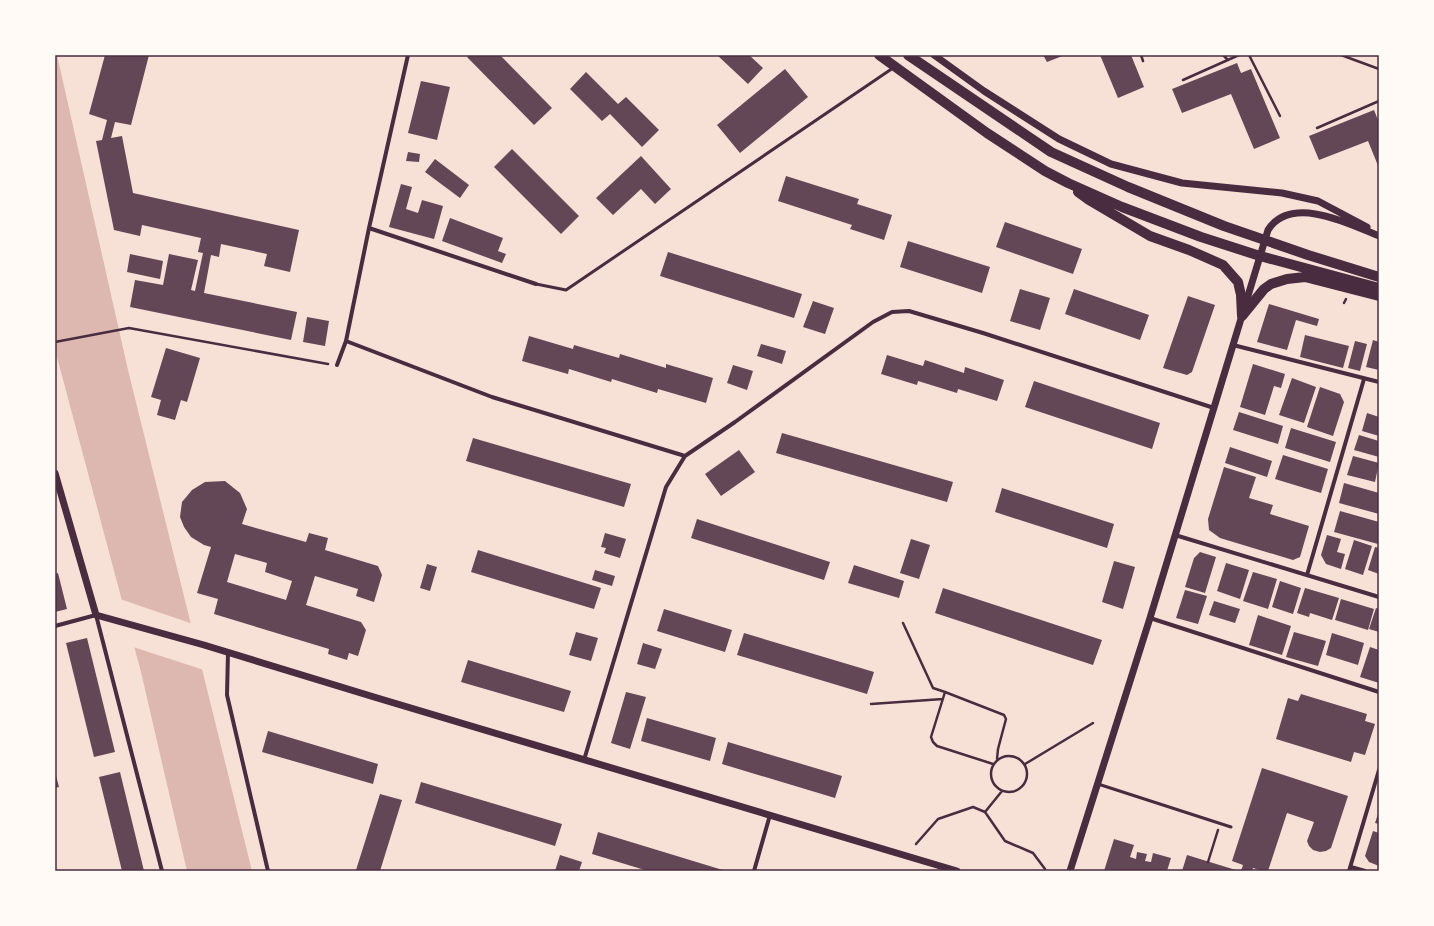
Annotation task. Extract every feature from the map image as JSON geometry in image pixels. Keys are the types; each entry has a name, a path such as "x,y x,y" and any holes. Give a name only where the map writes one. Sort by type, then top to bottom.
{"main road":[{"path":"878,55 987,133 1045,171 1068,183 1122,207 1201,237 1260,256 1379,288"},
{"path":"908,55 1052,152 1147,195 1224,226 1379,277"},
{"path":"1068,183 1089,200 1150,236 1189,250 1223,265 1238,282 1241,295 1242,316"},
{"path":"1242,316 1264,289 1272,284 1287,279 1305,277 1379,296"}],"street":[{"path":"337,365 346,341 369,228 408,55"},
{"path":"934,55 984,91 1060,139 1111,164 1182,183 1282,193 1318,201 1357,221 1379,236"},
{"path":"940,55 947,64"},
{"path":"1070,871 1150,618 1264,240 1273,223 1279,218 1293,214 1308,213 1324,215 1340,220 1379,236"},
{"path":"369,228 536,284"},
{"path":"584,760 666,487 685,456 735,422 873,322 892,312 909,311 976,330 1214,408"},
{"path":"346,341 492,397 685,456"},
{"path":"1233,345 1379,382"},
{"path":"1308,575 1364,379"},
{"path":"55,473 96,616 162,871"},
{"path":"1175,535 1379,597"},
{"path":"55,626 96,616 106,618 228,652 957,871"},
{"path":"1150,618 1379,692"},
{"path":"228,652 227,695 268,871"},
{"path":"1365,871 1350,869 1377,786 1379,770"},
{"path":"754,871 770,815"}],"lane":[{"path":"536,284 566,290 895,66"},
{"path":"1098,784 1232,827"}],"path":[{"path":"1141,55 1143,61"},
{"path":"1223,55 1228,60"},
{"path":"1183,80 1240,55"},
{"path":"1249,55 1280,116"},
{"path":"1341,55 1379,69"},
{"path":"1317,128 1379,101"},
{"path":"55,342 130,328 337,365"},
{"path":"903,623 934,688 1003,713 1006,719 998,749 997,759"},
{"path":"945,692 931,737 933,742 937,746 993,764"},
{"path":"871,704 943,699"},
{"path":"1025,764 1093,723"},
{"path":"1009,755 1016,756 1025,764 1028,775 1023,786 1014,792 1002,791 996,788 992,783 990,770 997,759 1009,755"},
{"path":"985,812 1002,791"},
{"path":"916,844 938,819 973,808 985,812 1005,841 1033,853 1045,869"},
{"path":"1208,862 1220,823"}],"shaded area":[{"path":"55,55 57,55 128,370 252,871 187,871 141,672 57,357 55,348"}],"pier":[{"path":"120,599 193,624 204,670 133,647"}],"building":[{"path":"105,55 149,55 131,125 115,122 111,138 122,136 133,193 299,230 290,272 264,266 267,254 221,244 219,257 211,255 204,293 297,312 291,340 130,307 135,280 163,285 169,254 198,260 191,290 195,291 203,253 198,252 201,238 142,225 140,236 114,230 96,141 102,140 107,120 89,114"},
{"path":"469,55 500,55 552,108 534,125 467,57"},
{"path":"717,55 749,55 763,68 748,84"},
{"path":"1043,55 1065,55 1047,62"},
{"path":"1100,55 1131,55 1144,87 1118,98"},
{"path":"1237,63 1241,73 1251,69 1280,138 1254,149 1231,94 1182,113 1172,89"},
{"path":"785,69 808,97 740,153 717,125"},
{"path":"586,72 618,104 626,97 659,130 642,147 610,114 602,121 570,89"},
{"path":"421,81 450,87 437,140 408,133"},
{"path":"1374,110 1379,120 1379,168 1368,141 1319,160 1309,136"},
{"path":"512,149 579,216 561,234 494,167"},
{"path":"408,152 420,154 419,162 406,161"},
{"path":"641,156 671,189 655,204 641,189 613,215 596,198"},
{"path":"435,159 469,185 460,198 425,172"},
{"path":"786,176 859,199 857,204 892,215 884,240 850,229 852,225 778,201"},
{"path":"401,184 412,187 406,209 418,213 422,200 443,206 434,239 389,227"},
{"path":"450,218 503,238 498,251 506,254 502,263 442,241"},
{"path":"1005,222 1082,249 1073,274 996,247"},
{"path":"908,241 990,267 982,293 900,267"},
{"path":"668,252 802,294 794,318 660,276"},
{"path":"130,254 163,261 160,279 127,272"},
{"path":"1020,289 1050,298 1040,330 1010,321"},
{"path":"1074,289 1149,315 1140,340 1065,314"},
{"path":"1188,296 1215,305 1192,372 1187,375 1163,368"},
{"path":"813,301 834,308 825,334 803,327"},
{"path":"1269,304 1319,319 1317,326 1296,320 1287,350 1257,342"},
{"path":"307,317 329,321 325,346 303,342"},
{"path":"1305,335 1349,346 1343,368 1300,357"},
{"path":"529,336 573,349 574,345 619,358 620,354 666,368 666,364 713,378 706,403 658,389 657,393 612,379 611,382 569,369 568,374 522,361"},
{"path":"1373,340 1379,342 1379,370 1366,367"},
{"path":"1355,341 1367,344 1360,371 1348,368"},
{"path":"761,344 786,351 782,364 757,356"},
{"path":"166,348 200,358 187,402 181,400 175,420 157,415 161,400 151,397"},
{"path":"887,355 923,366 925,360 964,373 965,367 1004,380 997,401 958,389 957,393 918,381 917,385 881,374"},
{"path":"1253,364 1285,374 1281,388 1274,386 1265,415 1240,407"},
{"path":"733,365 753,371 747,390 727,383"},
{"path":"1292,378 1316,387 1304,423 1279,415"},
{"path":"1034,381 1160,423 1152,449 1025,407"},
{"path":"1320,387 1340,394 1344,402 1333,436 1307,427"},
{"path":"1239,412 1283,426 1278,444 1233,430"},
{"path":"1367,413 1379,417 1379,436 1362,431"},
{"path":"1291,428 1336,442 1330,462 1285,448"},
{"path":"782,433 953,482 947,502 776,453"},
{"path":"1359,435 1379,441 1379,457 1354,450"},
{"path":"473,438 631,484 624,507 466,461"},
{"path":"1230,447 1272,461 1267,477 1225,463"},
{"path":"739,450 755,472 721,496 705,474"},
{"path":"1283,455 1328,469 1321,493 1275,479"},
{"path":"1353,456 1379,463 1375,482 1347,475"},
{"path":"1224,467 1256,477 1249,498 1273,505 1270,514 1309,526 1300,557 1293,560 1220,538 1209,530 1208,519"},
{"path":"225,481 240,493 247,509 242,524 306,542 309,533 328,538 325,550 378,566 382,575 374,602 356,596 358,589 315,576 306,605 361,622 366,630 358,656 349,653 347,660 328,654 329,649 214,614 218,599 197,593 211,547 204,545 191,537 184,527 180,517 182,502 192,490 205,482","holes":["235,554 267,563 265,572 292,581 286,600 227,582"]},
{"path":"1344,483 1379,493 1379,514 1339,503"},
{"path":"1002,488 1114,524 1107,548 995,512"},
{"path":"1340,511 1379,522 1378,544 1334,532"},
{"path":"697,519 830,562 824,580 691,538"},
{"path":"605,533 626,539 620,558 604,553 606,548 601,547"},
{"path":"1327,535 1341,539 1337,552 1345,554 1341,569 1326,564 1321,555"},
{"path":"911,539 930,545 919,579 900,573"},
{"path":"1354,540 1372,546 1363,575 1345,569"},
{"path":"1375,547 1379,548 1379,574 1368,570"},
{"path":"478,550 601,588 594,609 471,572"},
{"path":"1200,552 1216,557 1205,593 1185,587 1194,558"},
{"path":"1114,561 1135,567 1123,609 1102,602"},
{"path":"1226,563 1249,570 1240,599 1217,591"},
{"path":"427,564 437,567 430,591 420,588"},
{"path":"854,565 904,581 899,598 848,583"},
{"path":"595,570 615,576 612,586 592,580"},
{"path":"1253,572 1277,579 1268,609 1243,601"},
{"path":"58,573 67,609 55,612 55,574"},
{"path":"1280,581 1301,588 1293,614 1272,607"},
{"path":"943,588 1102,640 1093,665 935,613"},
{"path":"1305,588 1339,598 1332,620 1310,613 1309,617 1297,613"},
{"path":"1185,590 1207,596 1198,624 1176,618"},
{"path":"1341,599 1374,609 1368,630 1335,620"},
{"path":"1214,601 1240,609 1235,623 1209,615"},
{"path":"1376,608 1379,609 1379,632 1369,629"},
{"path":"664,609 732,630 725,652 657,631"},
{"path":"1258,615 1291,626 1282,655 1249,645"},
{"path":"576,632 598,638 591,661 569,655"},
{"path":"1294,632 1326,641 1318,666 1286,657"},
{"path":"744,633 874,672 867,694 737,655"},
{"path":"1332,633 1364,643 1358,665 1326,655"},
{"path":"87,638 115,752 94,757 66,643"},
{"path":"643,643 662,649 655,669 637,664"},
{"path":"1370,647 1379,650 1379,683 1360,677"},
{"path":"468,660 571,691 564,712 461,682"},
{"path":"626,692 646,697 630,749 611,743"},
{"path":"1301,694 1367,714 1365,721 1375,724 1365,755 1354,752 1351,762 1276,739 1288,698 1298,701"},
{"path":"647,718 716,738 710,761 641,741"},
{"path":"268,731 378,764 373,784 262,752"},
{"path":"728,742 842,776 835,798 722,764"},
{"path":"1262,768 1348,796 1331,848 1320,852 1313,850 1307,841 1314,822 1287,813 1268,871 1253,868 1252,871 1241,871 1243,865 1232,861"},
{"path":"55,772 59,787 55,788"},
{"path":"120,772 144,871 122,871 99,777"},
{"path":"421,782 562,824 555,846 415,803"},
{"path":"380,794 402,800 380,871 358,871 356,870"},
{"path":"1379,811 1379,824 1375,823"},
{"path":"1373,831 1379,833 1379,866 1369,862 1365,856"},
{"path":"598,832 726,871 648,871 592,854"},
{"path":"1114,839 1134,845 1130,857 1136,859 1137,852 1147,854 1145,861 1151,862 1153,853 1171,858 1167,871 1104,871"},
{"path":"560,855 582,862 579,871 555,871"},
{"path":"1187,855 1239,871 1182,871"}]}
